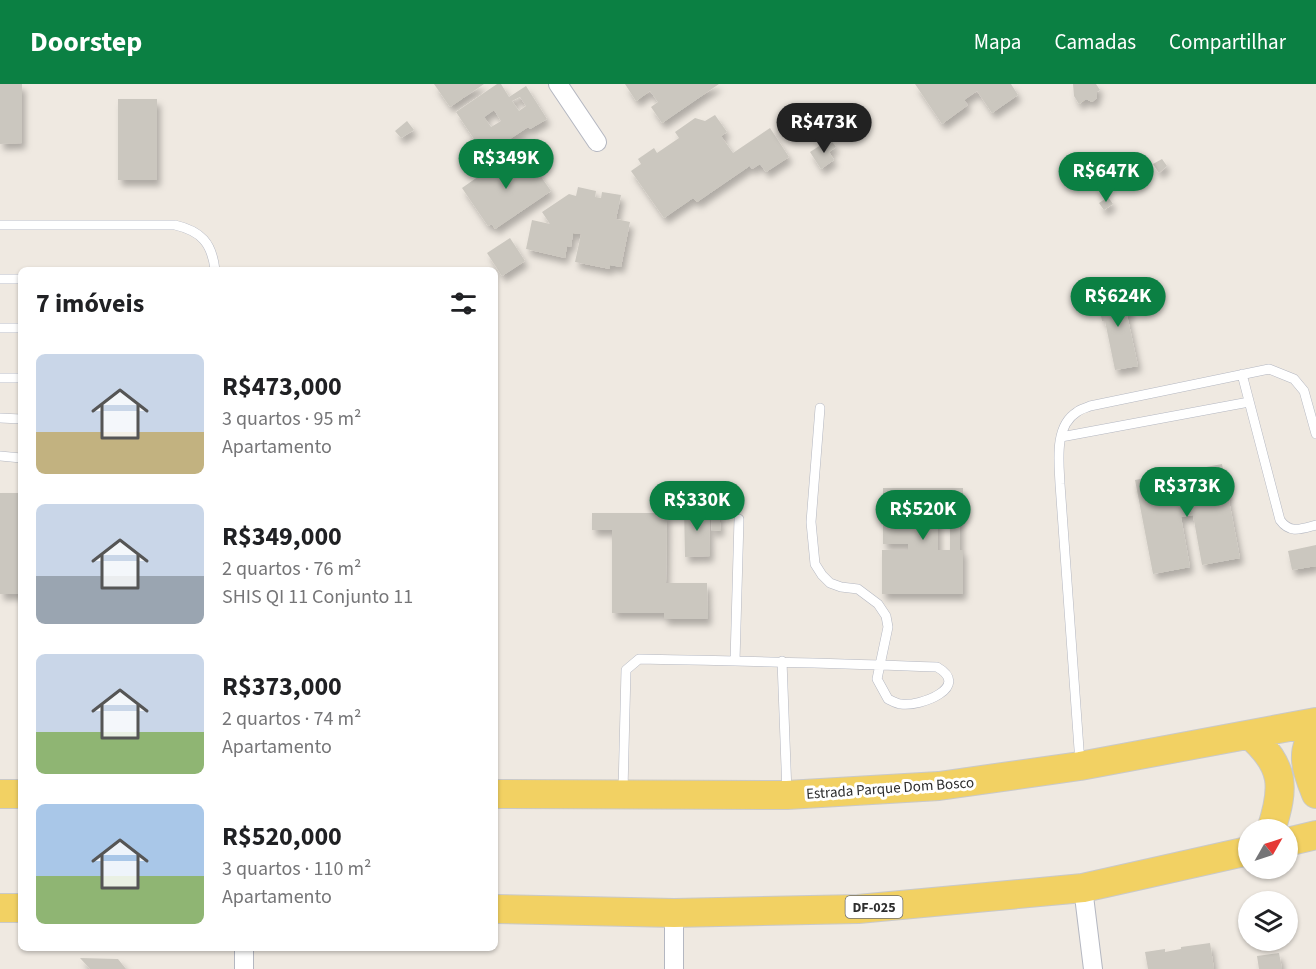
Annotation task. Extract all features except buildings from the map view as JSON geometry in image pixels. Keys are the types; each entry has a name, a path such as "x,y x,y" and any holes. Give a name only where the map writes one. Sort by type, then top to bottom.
{"main road":[{"name":"Estrada Parque Dom Bosco","path":"498,794 787,795 939,786 1080,766 1316,722"},
{"path":"1316,733 1307,748 1305,761 1316,794"},
{"path":"1250,735 1263,747 1276,765 1281,780 1274,819"},
{"path":"0,794 18,794"},
{"path":"1298,839 1316,835"},
{"name":"DF-025","path":"498,909 674,913 858,909 1083,888 1238,853"},
{"path":"0,908 18,908"}],"street":[{"path":"558,84 597,142"},
{"path":"1083,888 1093,969"},
{"path":"674,913 674,969"},
{"path":"244,951 244,969"}],"lane":[{"path":"0,225 175,225 193,229 205,241 214,258 215,267"},
{"path":"0,279 18,279"},
{"path":"0,328 18,328"},
{"path":"1080,766 1060,484 1059,446 1068,420 1076,412 1090,406 1269,369 1294,379 1304,391 1316,434"},
{"path":"1242,374 1280,520 1288,529 1296,530 1316,525"},
{"path":"0,378 18,378"},
{"path":"1061,437 1249,402"},
{"path":"623,794 626,670 639,659 782,661 879,664 937,668 944,671 948,687 943,694 932,699 901,704 888,699 880,689 877,679 879,664 888,627 886,616 878,604 858,589 830,583 815,564 811,522 820,408"},
{"path":"0,418 18,419"},
{"path":"0,456 18,458"},
{"path":"735,661 739,519"},
{"path":"782,661 787,795"}]}
